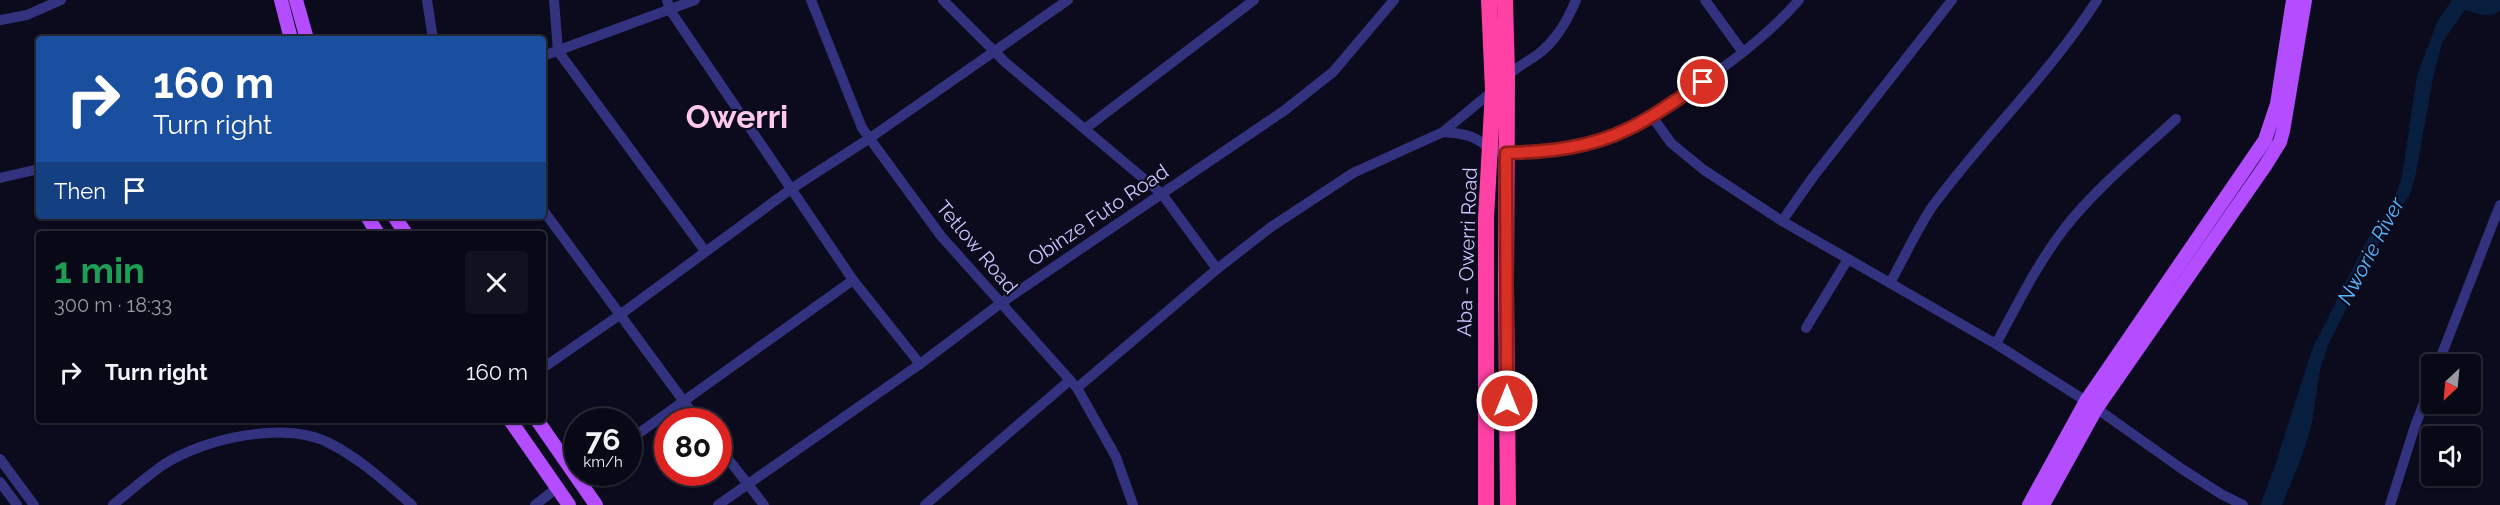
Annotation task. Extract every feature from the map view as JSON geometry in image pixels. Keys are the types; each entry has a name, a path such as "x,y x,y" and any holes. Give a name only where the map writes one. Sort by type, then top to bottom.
{"highway":[{"name":"Aba - Owerri Road","path":"1486,505 1486,218 1499,152 1493,90 1489,0"},
{"path":"1505,0 1508,76 1499,152 1508,505"}],"main road":[{"path":"281,0 290,36"},
{"path":"296,0 306,36"},
{"path":"2029,505 2091,405 2265,140 2277,104 2293,0"},
{"path":"2043,505 2091,405 2265,166 2280,142 2297,58 2305,0"},
{"path":"512,423 569,505"},
{"path":"539,423 564,455"},
{"path":"586,486 596,505"}],"street":[{"path":"0,20 27,15 61,0"},
{"path":"427,0 433,36"},
{"path":"554,0 558,51 705,251"},
{"path":"546,55 668,5 695,0"},
{"name":"Tetlow Road","path":"811,0 862,128 941,236 1074,384 1116,457 1133,505"},
{"path":"943,0 994,52 1162,194 1217,269"},
{"path":"546,366 621,314 791,189 870,138 1068,0"},
{"path":"1086,128 1254,0"},
{"name":"Obinze Futo Road","path":"718,505 920,364 1001,303 1285,110 1334,72 1394,0"},
{"path":"925,505 1271,227 1353,173 1443,132 1493,90 1515,67 1537,55 1552,42 1567,21 1576,0"},
{"path":"1705,0 1742,51"},
{"path":"1443,132 1459,133 1475,138 1499,152 1543,152 1578,147 1628,129 1703,82 1782,19 1799,0"},
{"path":"1782,221 1813,177 1952,0"},
{"path":"1890,283 1933,207 2048,67 2081,25 2097,0"},
{"path":"668,5 854,280 920,364"},
{"path":"1651,115 1671,143 1687,158 1782,221 1996,344 2091,405 2182,469 2243,505"},
{"path":"1996,344 2047,254 2064,229 2089,201 2175,119"},
{"path":"0,177 36,170"},
{"path":"2442,354 2500,205"},
{"path":"546,214 689,408"},
{"path":"1806,328 1848,259"},
{"path":"642,432 854,280"},
{"path":"2390,505 2421,410"},
{"path":"113,505 165,464 194,450 237,437 294,432 329,442 362,462 412,505"},
{"path":"0,459 34,505"},
{"path":"732,463 764,505"},
{"path":"0,482 17,505"},
{"path":"535,505 557,488"}],"water":[{"name":"Nworie River","path":"2452,0 2500,0 2500,10 2488,15 2465,10 2442,43 2410,194 2380,241 2329,343 2320,369 2312,423 2304,451 2282,505 2260,505 2274,469 2312,349 2366,242 2394,200 2402,176 2417,75 2438,20"}],"district":[{"name":"Owerri","path":"737,117"}],"route":[{"path":"1507,401 1506,153 1543,152 1578,147 1628,129 1703,82"}]}
